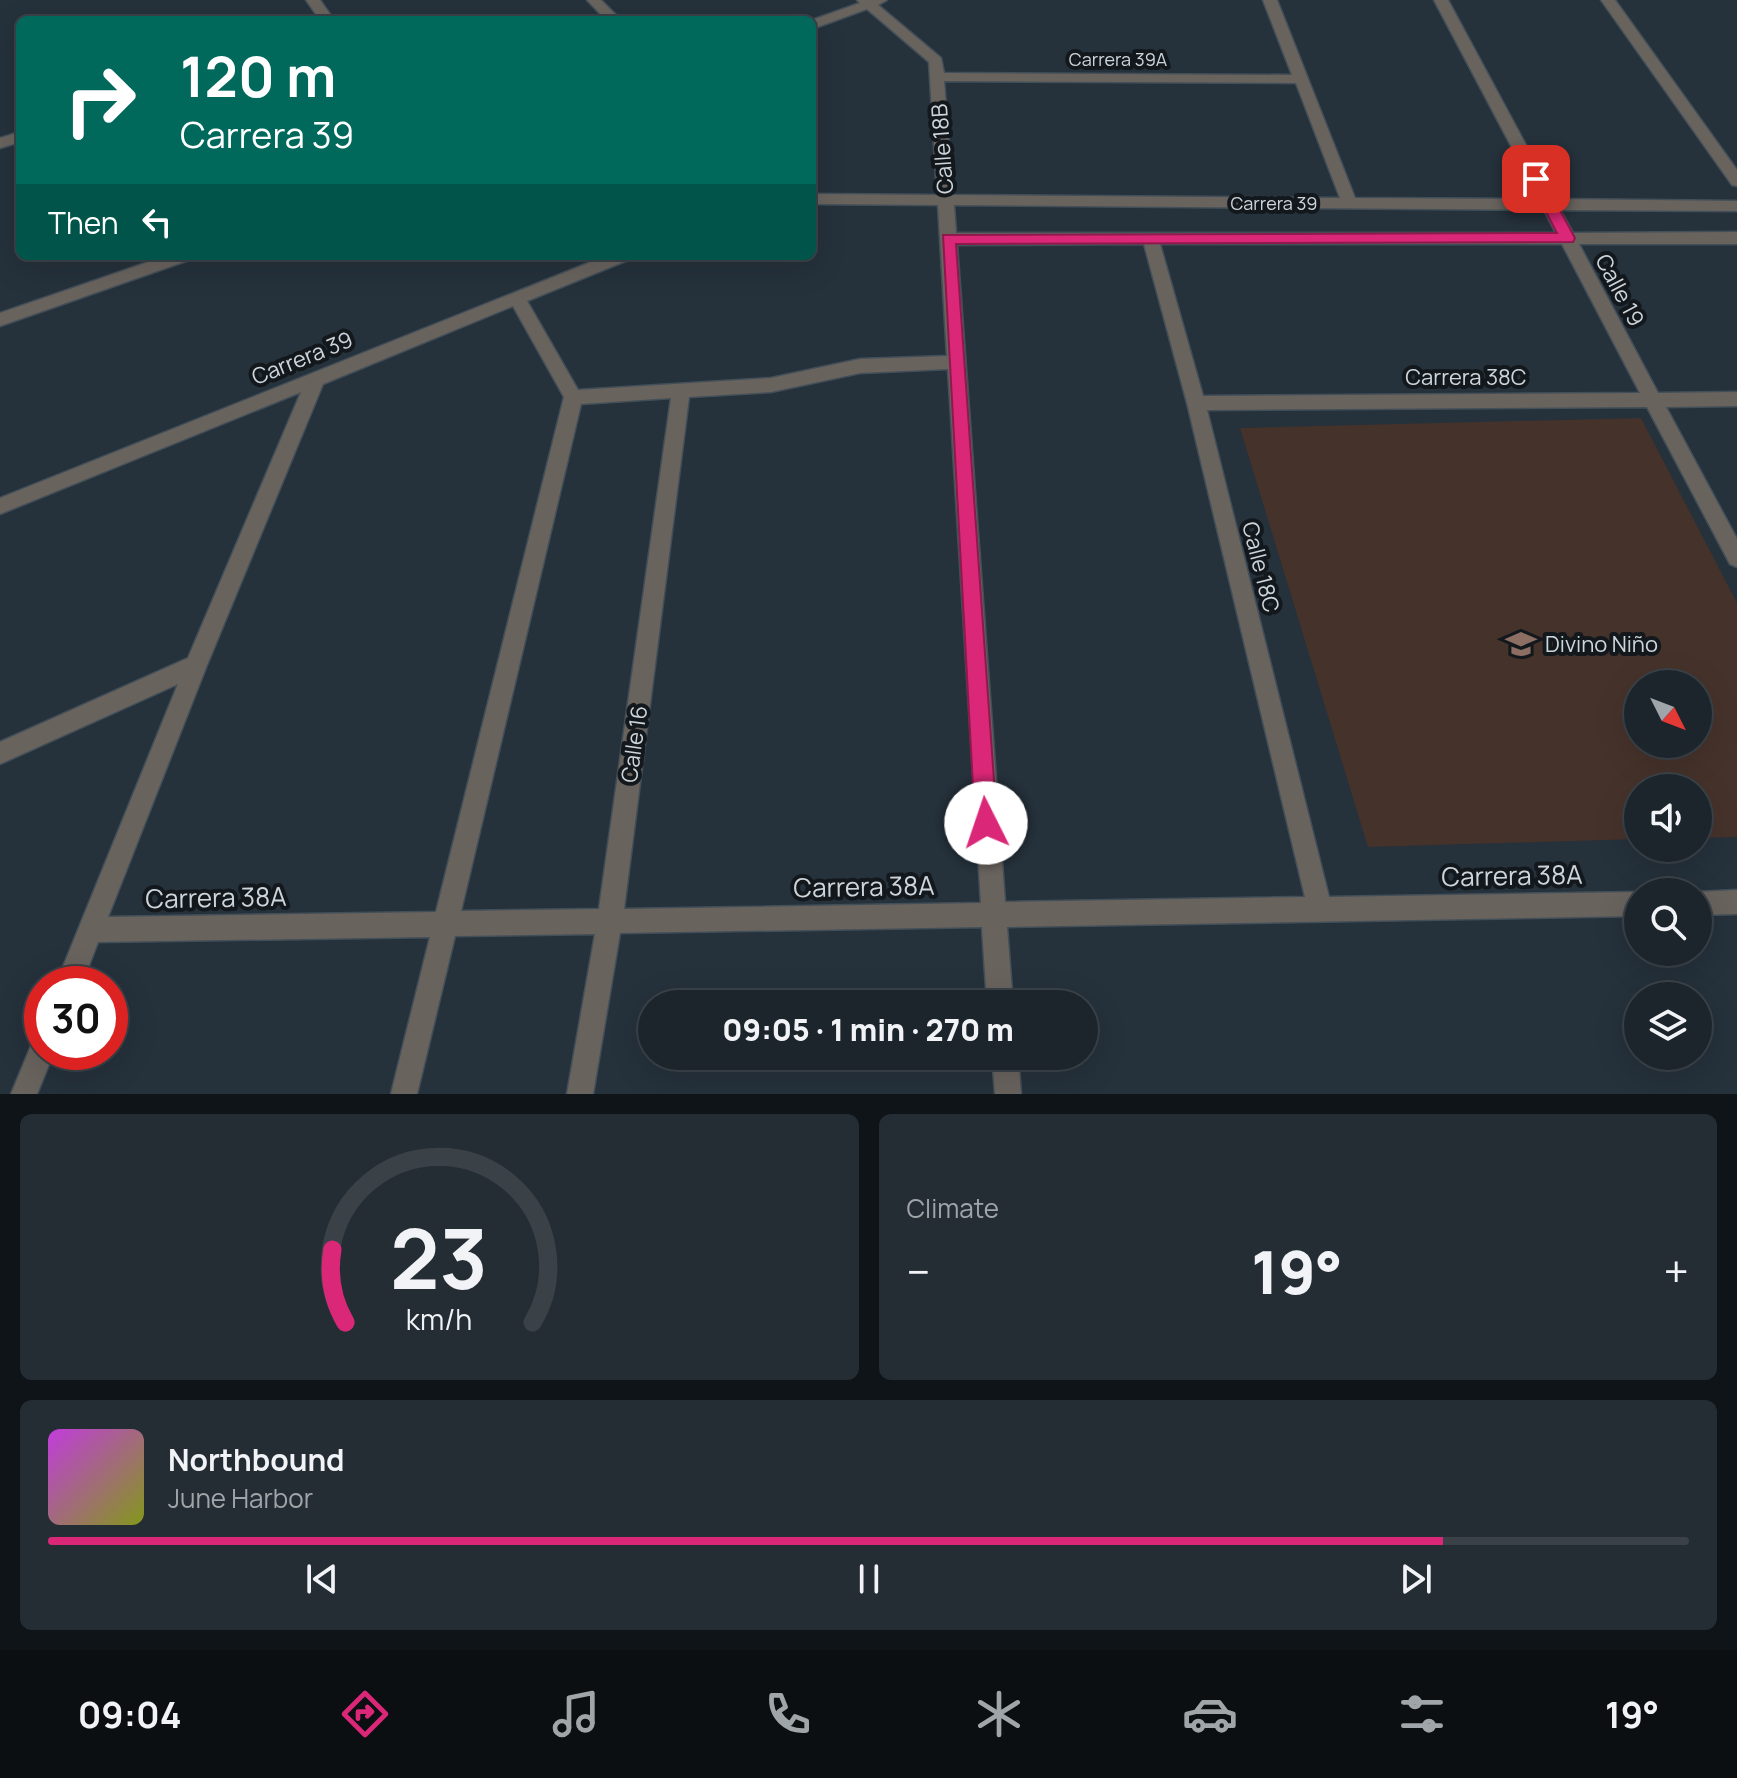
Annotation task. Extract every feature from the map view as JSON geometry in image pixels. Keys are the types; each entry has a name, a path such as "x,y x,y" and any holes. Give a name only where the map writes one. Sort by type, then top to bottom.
{"street":[{"path":"594,0 610,16"},
{"path":"1270,0 1350,204"},
{"name":"Calle 19","path":"1441,0 1737,558"},
{"path":"1608,0 1737,181"},
{"path":"816,23 871,1 936,69"},
{"name":"Carrera 39A","path":"936,69 1299,79"},
{"name":"Calle 18B","path":"936,69 999,990"},
{"name":"Carrera 39","path":"816,199 1737,206"},
{"name":"Calle 18C","path":"1150,238 1196,403 1320,909"},
{"name":"Carrera 39","path":"949,239 1737,238"},
{"path":"0,320 172,260"},
{"name":"Carrera 39","path":"0,506 612,260"},
{"path":"404,1094 573,397 517,298"},
{"path":"573,397 771,385 860,366 956,362"},
{"path":"76,966 196,665 316,379"},
{"name":"Calle 16","path":"580,1094 610,922 681,392"},
{"name":"Carrera 38C","path":"1196,403 1737,399"},
{"path":"0,753 196,665"},
{"path":"1712,903 1737,902"},
{"name":"Carrera 38A","path":"91,930 1624,904"},
{"path":"24,1094 34,1070"},
{"path":"1006,1070 1008,1094"}],"shaded area":[{"name":"Divino Niño","path":"1641,418 1737,603 1737,837 1712,838 1712,774 1624,774 1624,839 1368,847 1240,428"}],"place":[{"name":"Divino Niño","path":"1521,644"}],"route":[{"path":"986,823 949,239 1567,238 1536,179"}]}
